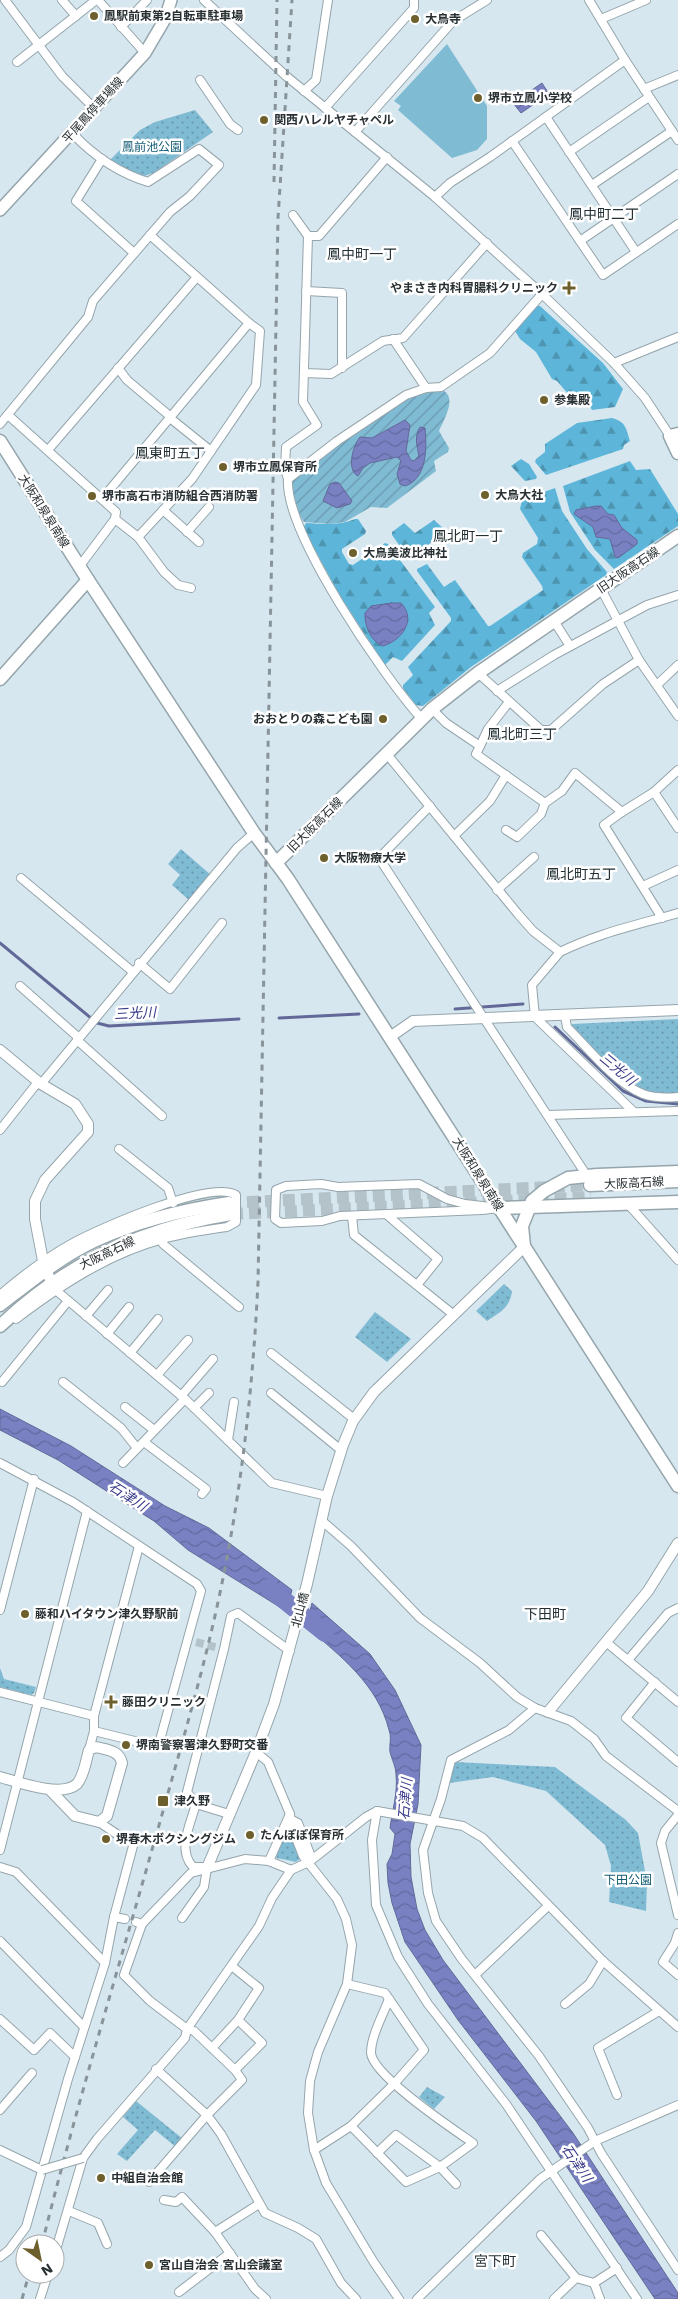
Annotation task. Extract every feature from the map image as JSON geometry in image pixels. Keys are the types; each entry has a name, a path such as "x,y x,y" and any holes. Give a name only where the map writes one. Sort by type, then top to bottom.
{"main road":[{"name":"平尾鳳停車場線","path":"0,210 73,134 145,54 165,19 171,0"},
{"path":"674,435 678,453"},
{"name":"大阪和泉泉南線","path":"0,441 88,580"},
{"name":"旧大阪高石線","path":"88,580 254,833 276,863 432,709 478,673 678,536"},
{"path":"0,679 88,580"},
{"name":"大阪和泉泉南線","path":"276,863 678,1486"},
{"path":"524,1247 522,1226 532,1207 532,1202 544,1191 568,1178 590,1186 678,1172"},
{"name":"大阪高石線","path":"590,1186 678,1181"},
{"name":"大阪高石線","path":"590,1186 678,1194"},
{"path":"498,1208 678,1202"},
{"name":"大阪高石線","path":"0,1305 44,1266 130,1226 191,1209 230,1208 130,1241 103,1252 53,1286 0,1326"}],"street":[{"path":"6,0 62,76 95,109"},
{"path":"62,0 76,16"},
{"path":"17,62 97,0 145,54"},
{"path":"121,27 147,0"},
{"path":"204,0 304,91 387,157 487,242 614,362 646,398 674,435"},
{"path":"304,91 316,80 328,0"},
{"path":"325,108 414,8 414,0"},
{"path":"355,132 454,21 487,0"},
{"path":"589,0 678,140"},
{"path":"601,19 646,0"},
{"path":"435,198 450,183 626,60"},
{"path":"644,89 678,75"},
{"path":"200,80 230,124 238,130"},
{"path":"569,152 649,97"},
{"path":"546,117 636,252"},
{"path":"592,185 672,131"},
{"path":"0,424 88,317 93,301 170,212 190,196 219,166 199,149 148,182 131,177 102,159 73,134"},
{"path":"512,141 603,274 678,224"},
{"path":"308,236 319,236 387,157"},
{"path":"102,159 76,201 134,253"},
{"path":"580,241 678,174"},
{"path":"293,215 308,236 303,402 317,425 286,447 285,469 288,479 287,486 293,508 322,573 381,670 421,718"},
{"path":"138,538 192,479 256,385 260,331 150,235"},
{"path":"304,373 331,374 383,341 403,338 487,242"},
{"path":"48,450 197,277"},
{"path":"306,291 342,293 342,368"},
{"path":"288,479 337,441 398,400 426,388 441,387 490,353 542,294"},
{"path":"102,499 249,323"},
{"path":"614,362 678,337"},
{"path":"393,339 426,388"},
{"path":"118,368 128,380 211,451"},
{"path":"8,414 116,512 115,519 79,567"},
{"path":"187,532 209,507"},
{"path":"163,510 199,542"},
{"path":"115,519 138,538 164,572 178,585 191,588"},
{"path":"601,589 616,622 638,660 678,716"},
{"path":"496,691 570,646 647,605 678,595"},
{"path":"554,621 570,646"},
{"path":"478,673 541,730 551,730 603,684 638,660"},
{"path":"657,685 678,665"},
{"path":"509,702 488,729 476,754 545,803"},
{"path":"432,709 446,724 480,746"},
{"path":"386,753 497,890 533,930 560,952"},
{"path":"662,918 644,886 604,825 654,792 678,770"},
{"path":"506,830 517,837 541,814 545,803 562,791 575,773 622,812"},
{"path":"454,836 490,802 506,775"},
{"path":"654,792 678,828"},
{"path":"430,806 384,852 382,860 548,1115 590,1186"},
{"path":"0,1130 237,848 254,833"},
{"path":"497,890 534,857"},
{"path":"644,886 678,870"},
{"path":"20,878 133,972"},
{"path":"634,1112 535,1017 532,985 560,952 593,937 678,913"},
{"path":"140,963 170,989 222,923"},
{"path":"20,986 162,1116"},
{"path":"390,1037 413,1021 484,1016 535,1017 678,1010"},
{"path":"566,1016 566,1027 631,1088 645,1095 663,1098 678,1097"},
{"path":"0,1050 40,1083 75,1104 88,1124 88,1132 84,1138 45,1180 35,1200 35,1218 44,1266 53,1286 68,1301 183,1397 272,1483 327,1496"},
{"path":"548,1115 678,1110"},
{"path":"119,1149 168,1188 173,1203"},
{"path":"321,1184 338,1187 419,1184 448,1199 465,1204 498,1208 352,1216 322,1221 281,1223 275,1219 276,1190 286,1186 321,1184"},
{"path":"0,1295 44,1266 71,1244 127,1217 190,1196 231,1191 236,1195 236,1222 227,1227 161,1239 109,1259 53,1286 0,1331"},
{"path":"628,1204 678,1260"},
{"path":"386,1214 438,1259 416,1285"},
{"path":"352,1216 354,1235 454,1315"},
{"path":"161,1239 163,1244 239,1307"},
{"name":"北山橋","path":"207,1868 256,1752 290,1651 327,1496 341,1450 354,1419 374,1392 524,1247"},
{"path":"86,1316 108,1290"},
{"path":"2,1382 68,1301"},
{"path":"107,1334 129,1307"},
{"path":"130,1353 158,1319"},
{"path":"157,1376 188,1340"},
{"path":"271,1353 354,1419"},
{"path":"123,1463 183,1397 213,1359"},
{"path":"63,1393 67,1384 121,1428 138,1448"},
{"path":"194,1408 209,1393"},
{"path":"271,1393 341,1450"},
{"path":"228,1440 234,1402"},
{"path":"125,1407 154,1430"},
{"path":"144,1442 206,1489 202,1494"},
{"path":"0,1463 34,1479 87,1511 197,1584 201,1591 192,1642 160,1740 155,1746 94,1731"},
{"path":"0,1610 34,1479"},
{"path":"0,1850 16,1781 87,1511"},
{"path":"321,1520 351,1546 420,1618 480,1663 517,1697 535,1708 571,1721 594,1739 606,1756 678,1811"},
{"path":"548,1712 648,1591 678,1542"},
{"path":"0,1777 50,1790 76,1784 82,1776 94,1731 94,1716 139,1546"},
{"path":"628,1660 668,1613 678,1608"},
{"path":"229,1814 196,1804 187,1792 231,1616 238,1612 290,1651"},
{"path":"606,1642 675,1699 678,1689"},
{"path":"655,1682 626,1718 678,1762"},
{"path":"0,1692 94,1716"},
{"path":"535,1708 509,1730 451,1760 423,1850 431,1906 436,1921 475,1975 539,2056 588,2128 678,2270"},
{"path":"89,1750 96,1747 117,1753 122,1763 107,1816 99,1822"},
{"path":"256,1752 268,1762 291,1820 298,1823 310,1854 307,1859"},
{"path":"0,2258 9,2250 26,2226 84,2027 105,1963 114,1917 133,1846 131,1841 121,1837 99,1822 76,1816 50,1790"},
{"path":"196,1804 184,1847 185,1859 192,1867 207,1868"},
{"path":"381,1811 372,1840 376,1905 398,1957 428,2004 500,2095 637,2299"},
{"path":"61,2234 83,2158 156,2069 185,2038 187,2029 259,1926 272,1898 291,1870 366,1817 381,1811 462,1826 483,1838 603,1961 678,2027"},
{"path":"678,1815 665,1831 661,1843 678,1915"},
{"path":"269,1861 291,1820"},
{"path":"149,2182 207,2115 242,2080 235,2070 194,2031 187,2029 150,2001 124,1975 139,1923 191,1873 245,1859 269,1861 291,1870"},
{"path":"307,1859 337,1899 346,1919 352,1945 347,1984 318,2052 310,2081 308,2113 314,2150 326,2183 373,2261 399,2299"},
{"path":"0,1867 16,1872 105,1963"},
{"path":"182,1918 204,1887 207,1868"},
{"path":"475,1975 548,1906"},
{"path":"114,1917 125,1919"},
{"path":"678,1933 675,1943 662,1962 678,1975"},
{"path":"0,1941 84,2027"},
{"path":"566,2004 589,1984 603,1961"},
{"path":"212,2048 238,2020 259,1988 232,1966"},
{"path":"314,2150 351,2126 394,2084 424,2050 385,1993 347,1984"},
{"path":"351,2126 406,2182 440,2167 473,2143 394,2084 375,2064 371,2055 372,2044 389,1999"},
{"path":"617,2095 598,2048 659,2010"},
{"path":"0,2019 34,2050 50,2033 75,2057"},
{"path":"235,2070 262,2042 238,2020"},
{"path":"156,2069 207,2115 221,2134 265,2213 298,2228 316,2239 341,2283 356,2299"},
{"path":"0,2110 32,2073"},
{"path":"417,2299 540,2179 552,2170 595,2141 678,2105"},
{"path":"376,2153 396,2135 440,2167 456,2184"},
{"path":"0,2150 42,2170 83,2158"},
{"path":"164,2200 176,2202 182,2197 215,2232 255,2289 266,2299"},
{"path":"215,2232 259,2204"},
{"path":"69,2211 98,2223 107,2244"},
{"path":"541,2235 576,2278 594,2283 617,2268"},
{"path":"179,2292 230,2253"},
{"path":"554,2299 576,2278"},
{"path":"594,2283 600,2299"},
{"path":"40,2299 45,2284"}],"green space":[{"path":"447,44 487,106 487,139 477,150 452,158 398,110 401,106 394,101"},
{"name":"鳳前池公園","path":"195,110 213,132 155,172 142,177 109,161 140,130 155,122"},
{"path":"536,306 540,306 603,363 623,389 615,407 592,410 582,393 569,395 557,381 552,379 536,352 520,339 515,331"},
{"path":"442,390 447,393 449,403 439,431 449,448 448,452 434,461 436,471 387,508 371,507 345,522 330,524 304,522 300,516 290,483 326,453 409,397 429,391"},
{"path":"612,418 625,426 630,441 624,445 623,449 546,475 535,462 545,452 545,444 577,423"},
{"path":"521,459 529,464 537,477 536,479 525,481 511,466"},
{"path":"630,461 636,470 650,469 678,514 678,526 614,569 595,550 570,512 563,486"},
{"path":"555,488 562,511 587,549 607,572 606,575 471,667 423,706 416,705 403,688 403,685 413,675 408,667 451,621 451,618 417,569 427,564 444,587 455,580 488,626 490,626 543,590 522,557 523,553 537,544 538,538 520,509 522,500"},
{"path":"358,519 366,531 365,534 342,549 349,564 353,565 385,543 388,544 435,607 429,613 435,625 402,661 393,657 385,665 341,598 303,528 306,523 337,524"},
{"path":"434,520 444,529 443,534 411,557 407,556 392,535 392,532 404,523 415,533"},
{"path":"181,849 211,875 189,900 172,885 180,875 168,864"},
{"path":"678,1019 678,1094 646,1092 632,1086 571,1029 572,1024"},
{"path":"504,1284 512,1291 509,1302 504,1309 487,1321 476,1311"},
{"path":"375,1312 411,1339 387,1362 355,1337"},
{"path":"0,1668 4,1679 36,1687 34,1693 31,1695 0,1687"},
{"name":"下田公園","path":"454,1762 555,1767 626,1820 638,1833 647,1882 646,1911 609,1902 611,1866 605,1845 546,1791 493,1777 449,1783"},
{"path":"288,1828 300,1859 296,1862 277,1858 275,1855 285,1829"},
{"path":"427,2087 445,2097 434,2109 419,2097"},
{"path":"136,2101 183,2139 176,2147 155,2130 127,2161 117,2154 138,2130 123,2117"}],"water":[{"path":"542,83 549,94 521,113 513,103"},
{"path":"405,420 410,425 406,451 411,460 414,461 419,456 416,441 417,434 420,427 425,428 424,462 418,477 405,486 400,484 397,474 401,461 397,457 370,463 363,468 358,476 354,473 352,457 360,437 372,438"},
{"path":"339,483 352,501 350,504 337,508 323,501 330,484"},
{"path":"601,506 608,514 614,515 622,528 637,540 637,544 618,558 615,557 610,539 596,537 593,527 574,514 576,510"},
{"path":"401,603 406,609 407,622 405,629 396,639 383,646 375,641 369,633 365,613 371,606"},
{"path":"0,1409 71,1446 165,1506 209,1528 292,1590 286,1611 188,1550 154,1521 58,1460 0,1430"},
{"path":"312,1603 370,1654 395,1690 421,1745 418,1804 410,1844 411,1877 417,1909 425,1930 443,1960 573,2133 678,2293 678,2299 655,2299 536,2121 458,2020 405,1942 392,1903 388,1883 387,1864 392,1854 395,1834 390,1828 396,1795 395,1769 390,1752 390,1733 384,1714 367,1685 344,1660 306,1627"}],"waterway":[{"name":"三光川","path":"0,943 97,1023 109,1026 239,1019"},
{"name":"三光川","path":"455,1009 523,1004"},
{"name":"三光川","path":"279,1018 359,1014"},
{"name":"三光川","path":"555,1027 623,1091 646,1101 678,1104"},
{"name":"石津川","path":"269,1588 325,1633"}],"tunnel":[{"path":"229,1203 590,1185"},
{"path":"231,1214 591,1197"},
{"path":"196,1642 219,1648"}],"railway":[{"path":"274,182 277,0"},
{"path":"45,2234 86,2078 202,1669 228,1550 246,1436 258,1282 278,218 292,0"},
{"path":"22,2299 26,2284"}],"place":[{"name":"鳳駅前東第2自転車駐車場","path":"94,16"},
{"name":"大鳥寺","path":"415,19"},
{"name":"堺市立鳳小学校","path":"478,98"},
{"name":"関西ハレルヤチャペル","path":"264,120"},
{"name":"やまさき内科胃腸科クリニック","path":"569,288"},
{"name":"参集殿","path":"544,400"},
{"name":"堺市立鳳保育所","path":"223,467"},
{"name":"大鳥大社","path":"485,495"},
{"name":"堺市高石市消防組合西消防署","path":"92,496"},
{"name":"大鳥美波比神社","path":"353,553"},
{"name":"おおとりの森こども園","path":"383,719"},
{"name":"大阪物療大学","path":"324,858"},
{"name":"藤和ハイタウン津久野駅前","path":"25,1614"},
{"name":"藤田クリニック","path":"111,1702"},
{"name":"堺南警察署津久野町交番","path":"126,1745"},
{"name":"津久野","path":"163,1801"},
{"name":"たんぽぽ保育所","path":"250,1835"},
{"name":"堺春木ボクシングジム","path":"106,1839"},
{"name":"中組自治会館","path":"101,2178"},
{"name":"宮山自治会 宮山会議室","path":"149,2265"}],"district":[{"name":"鳳中町二丁","path":"604,214"},
{"name":"鳳中町一丁","path":"362,254"},
{"name":"鳳東町五丁","path":"170,453"},
{"name":"鳳北町一丁","path":"468,536"},
{"name":"鳳北町三丁","path":"522,734"},
{"name":"鳳北町五丁","path":"581,874"},
{"name":"下田町","path":"545,1614"},
{"name":"宮下町","path":"495,2261"}]}
